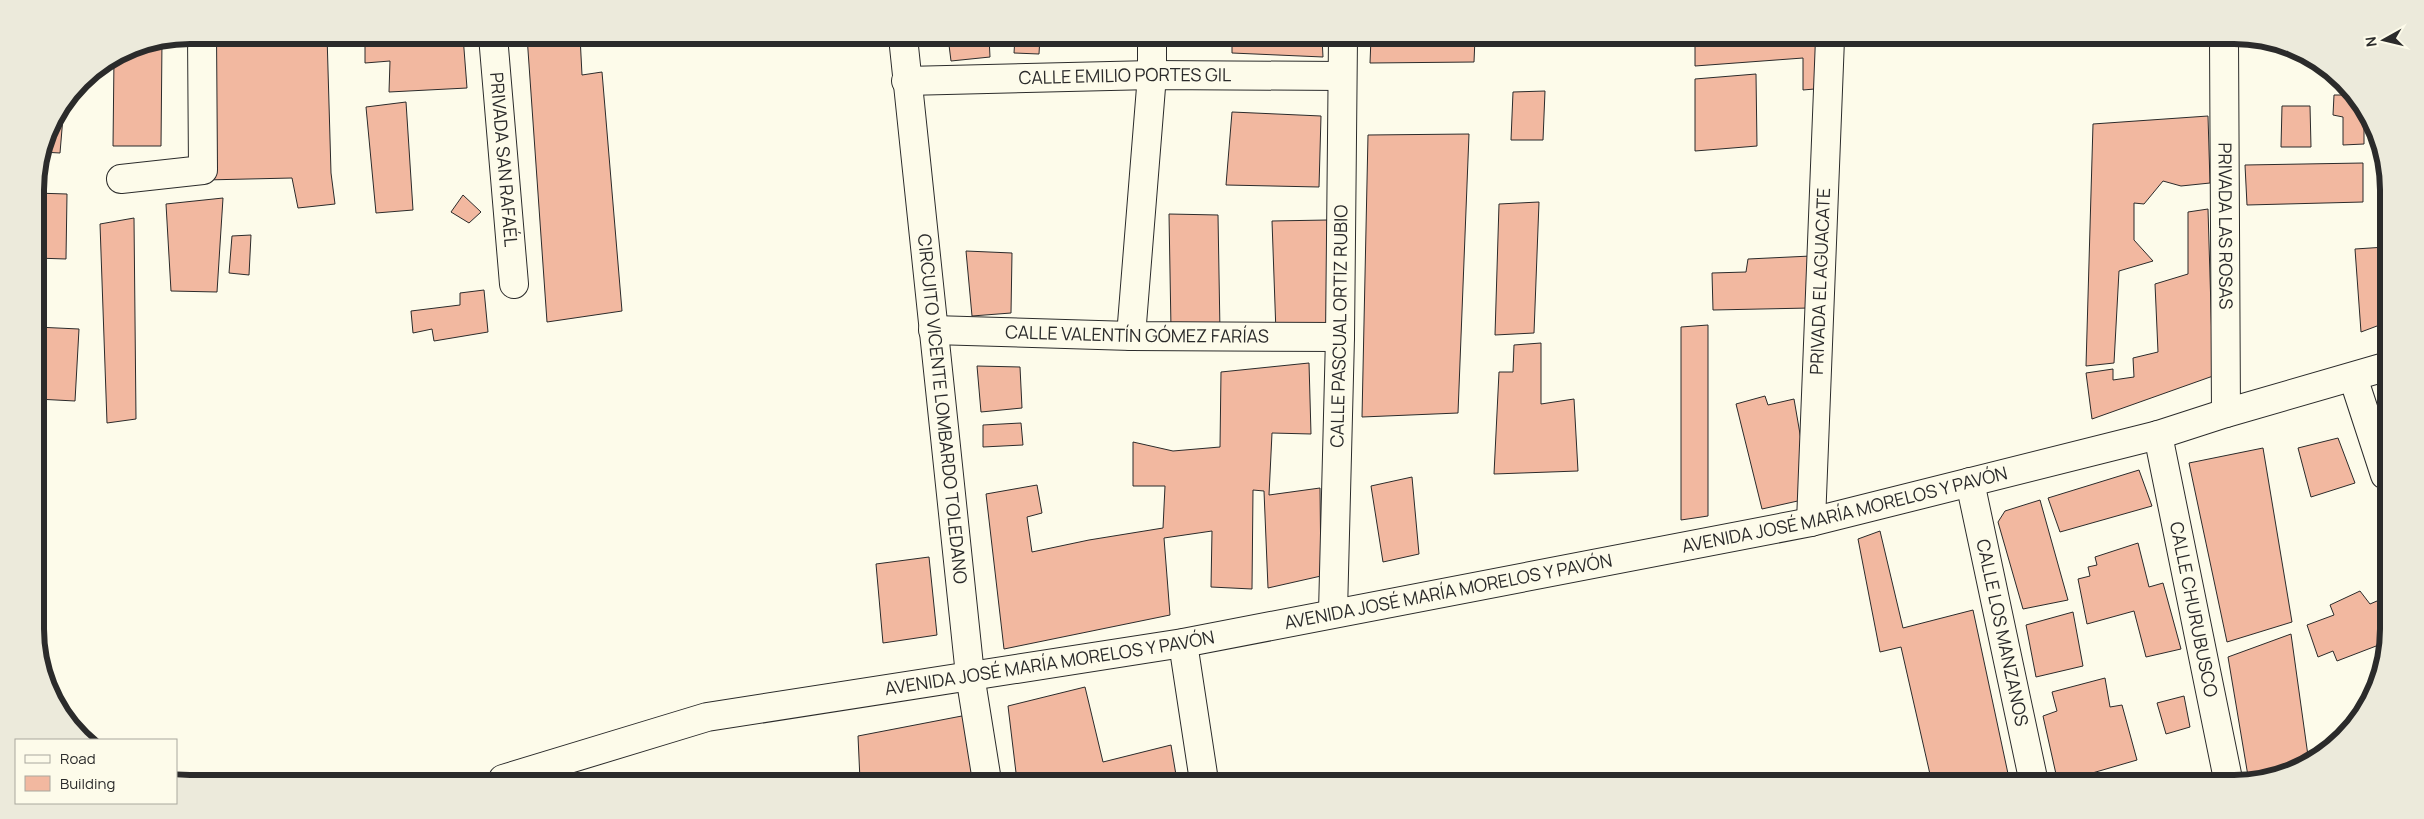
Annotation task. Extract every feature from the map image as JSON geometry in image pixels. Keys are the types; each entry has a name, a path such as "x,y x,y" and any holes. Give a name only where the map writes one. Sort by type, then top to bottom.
{"street":[{"path":"121,179 203,170 202,44"},
{"name":"PRIVADA SAN RAFAÉL","path":"494,44 514,284"},
{"name":"CIRCUITO VICENTE LOMBARDO TOLEDANO","path":"903,44 970,675 986,775"},
{"path":"1131,336 1152,76 1152,44"},
{"name":"CALLE PASCUAL ORTIZ RUBIO","path":"1334,612 1340,337 1343,44"},
{"name":"PRIVADA EL AGUACATE","path":"1811,522 1830,44"},
{"name":"PRIVADA LAS ROSAS","path":"2224,44 2226,413"},
{"name":"CALLE EMILIO PORTES GIL","path":"906,81 1152,76 1342,76"},
{"name":"CALLE VALENTÍN GÓMEZ FARÍAS","path":"933,330 1131,336 1340,337"},
{"name":"AVENIDA JOSÉ MARÍA MORELOS Y PAVÓN","path":"519,775 707,717 1183,643 1334,612 1811,522 2158,435 2226,413 2380,369"},
{"path":"2353,377 2380,460"},
{"name":"CALLE CHURUBUSCO","path":"2158,435 2227,775"},
{"name":"CALLE LOS MANZANOS","path":"1970,482 2032,775"},
{"path":"1183,643 1203,775"}],"building":[{"path":"206,44 327,44 331,173 335,204 298,208 292,178 205,180"},
{"path":"365,44 464,44 467,88 389,92 390,61 365,63"},
{"path":"528,44 580,44 582,75 602,72 622,311 547,322"},
{"path":"949,44 989,44 990,57 951,61"},
{"path":"1015,44 1040,44 1039,54 1014,53"},
{"path":"1232,44 1322,44 1323,57 1232,53"},
{"path":"1371,44 1475,44 1474,62 1370,63"},
{"path":"1695,44 1826,44 1826,88 1803,90 1803,58 1695,66"},
{"path":"162,47 161,146 113,146 114,65 134,55"},
{"path":"1756,74 1757,146 1695,151 1695,79"},
{"path":"1545,91 1543,140 1511,140 1513,92"},
{"path":"2334,95 2344,95 2364,123 2364,144 2343,145 2343,117 2333,115"},
{"path":"406,102 413,210 376,213 366,107"},
{"path":"2282,106 2310,106 2311,147 2281,147"},
{"path":"1232,112 1321,116 1319,187 1226,185"},
{"path":"2208,116 2210,183 2181,186 2163,181 2144,204 2134,203 2134,240 2153,261 2119,271 2114,363 2086,366 2093,124"},
{"path":"63,118 60,153 49,152"},
{"path":"1469,134 1458,413 1362,417 1368,135"},
{"path":"2363,163 2363,202 2247,205 2245,165"},
{"path":"44,193 67,194 66,259 44,258"},
{"path":"463,195 481,212 469,223 451,212"},
{"path":"223,198 217,292 171,291 166,204"},
{"path":"1539,202 1534,333 1495,335 1499,204"},
{"path":"2208,209 2213,376 2092,419 2086,373 2113,369 2113,380 2134,377 2133,358 2158,352 2155,284 2188,274 2188,212"},
{"path":"1169,214 1218,215 1220,332 1171,329"},
{"path":"134,218 136,419 107,423 100,224"},
{"path":"1327,220 1331,330 1276,333 1272,221"},
{"path":"251,235 249,275 229,273 232,236"},
{"path":"2380,247 2380,325 2361,332 2355,249"},
{"path":"966,251 1012,253 1011,313 972,316"},
{"path":"1811,256 1810,308 1713,310 1712,273 1746,272 1748,259"},
{"path":"484,290 488,332 434,341 432,329 413,333 411,311 460,305 460,293"},
{"path":"1708,325 1708,516 1681,520 1681,327"},
{"path":"44,327 79,329 75,401 44,399"},
{"path":"1541,343 1541,404 1574,399 1578,471 1494,474 1499,372 1513,372 1514,345"},
{"path":"1309,363 1311,434 1272,433 1269,495 1320,488 1321,576 1268,588 1264,491 1253,490 1252,589 1211,587 1212,531 1164,538 1170,615 1004,649 986,494 1037,485 1042,513 1027,517 1032,552 1089,540 1163,528 1165,486 1133,486 1133,442 1173,451 1220,447 1221,372"},
{"path":"977,366 1020,367 1022,408 981,412"},
{"path":"1765,396 1768,405 1794,399 1811,498 1762,509 1736,404"},
{"path":"1021,423 1023,445 983,447 983,425"},
{"path":"2338,438 2355,483 2311,497 2298,448"},
{"path":"2263,448 2292,622 2227,642 2189,463"},
{"path":"2139,470 2152,506 2060,532 2048,498"},
{"path":"1412,477 1419,554 1383,562 1371,486"},
{"path":"2040,500 2068,600 2023,609 1998,522 2005,511"},
{"path":"1880,531 1903,628 1973,610 2008,775 1930,775 1901,647 1880,652 1858,539"},
{"path":"2138,543 2149,587 2163,583 2181,649 2146,657 2134,611 2087,624 2078,579 2090,576 2088,567 2097,565 2095,557"},
{"path":"929,557 937,635 883,643 876,564"},
{"path":"2360,591 2370,604 2380,600 2379,645 2337,661 2333,651 2318,657 2307,625 2334,615 2330,605"},
{"path":"2073,612 2083,666 2036,677 2026,625"},
{"path":"2291,634 2308,755 2281,767 2248,774 2228,657"},
{"path":"2105,678 2110,707 2122,705 2137,760 2085,775 2056,775 2043,716 2057,711 2052,692"},
{"path":"1085,687 1103,762 1171,745 1176,775 1016,775 1008,706"},
{"path":"2184,696 2190,727 2166,734 2157,703"},
{"path":"967,715 972,775 860,775 858,736"}]}
